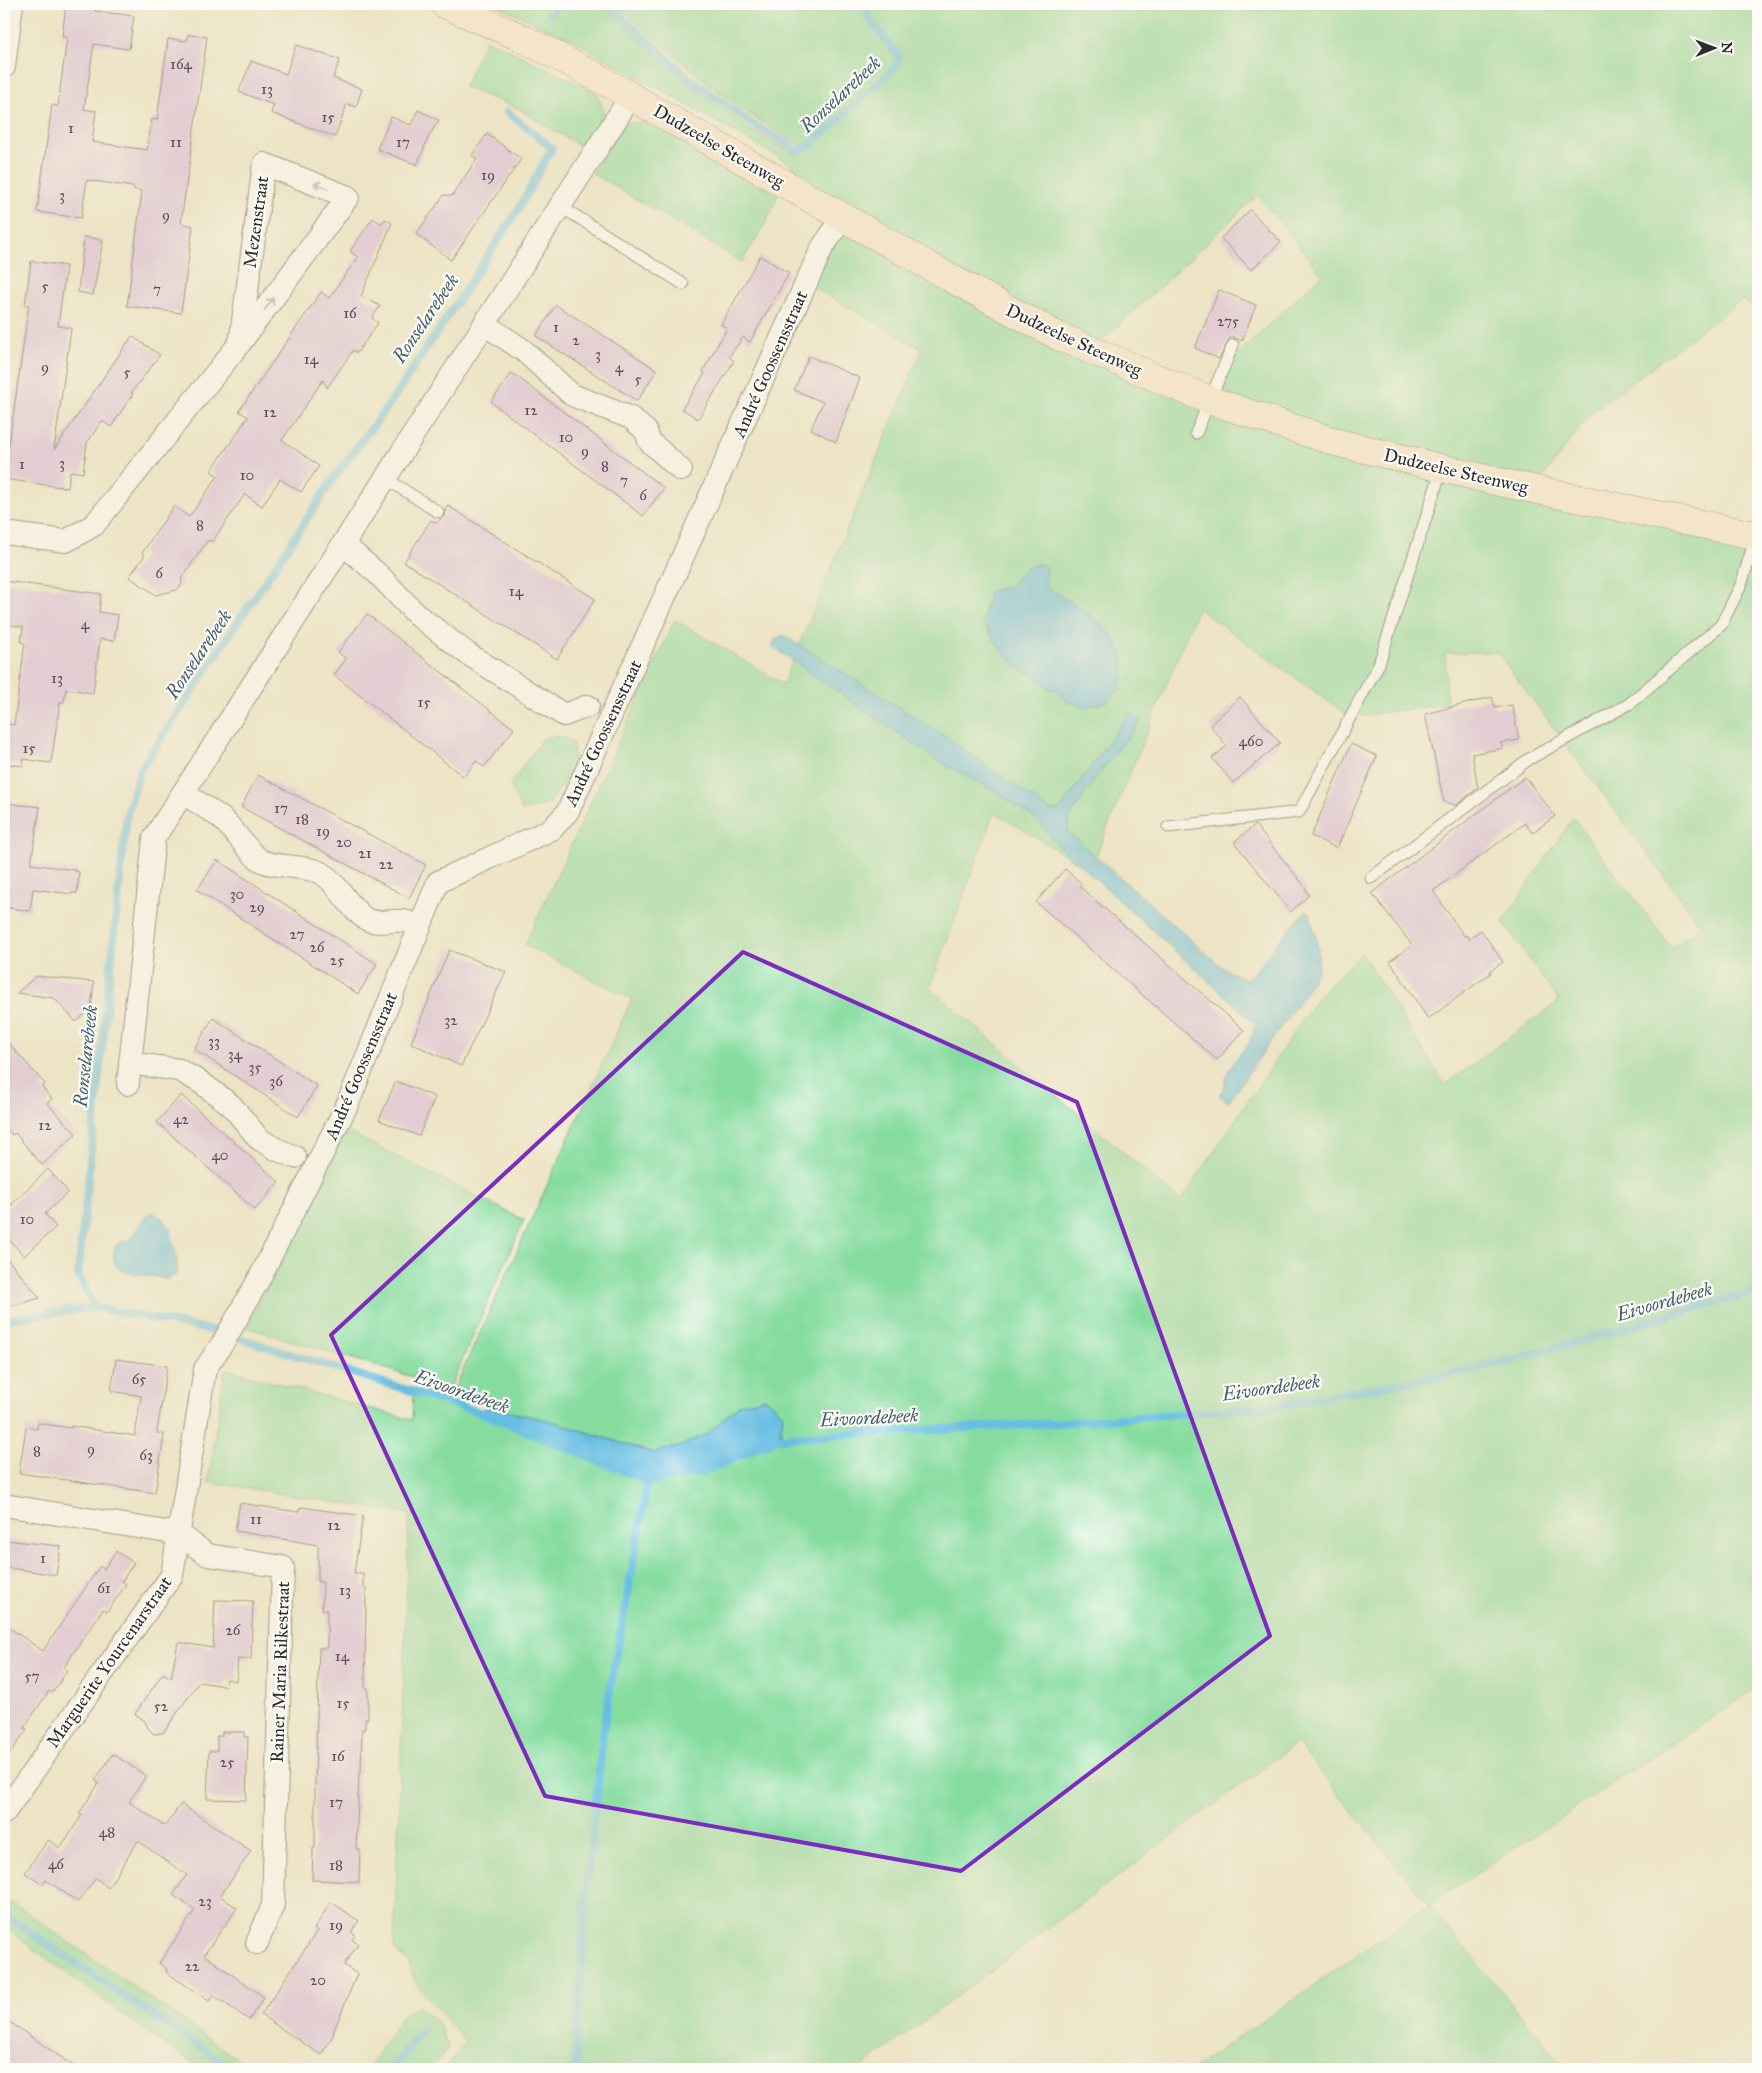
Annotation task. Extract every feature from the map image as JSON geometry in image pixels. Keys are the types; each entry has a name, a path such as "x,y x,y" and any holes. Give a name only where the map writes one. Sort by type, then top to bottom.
{"main road":[{"name":"Dudzeelse Steenweg","path":"444,4 520,37 631,96 943,274 1058,336 1209,400 1335,442 1508,484 1757,536"}],"street":[{"path":"4,67 12,4"},
{"path":"295,1157 259,1139 231,1105 200,1082 179,1070 129,1074 154,838 631,96"},
{"name":"Mezenstraat","path":"4,533 66,541 94,525 240,343 348,197 264,164 240,343"},
{"name":"André Goossensstraat","path":"220,1348 258,1279 348,1103 438,882 552,829 568,811 822,248 843,217"},
{"path":"484,324 523,350 572,395 630,418 646,431 649,441 681,470"},
{"name":"André Goossensstraat","path":"343,544 379,575 417,615 468,654 564,715 588,706"},
{"path":"183,793 222,819 261,860 320,872 330,879 345,896 349,905 370,921 392,923 401,920 408,922"},
{"name":"Marguerite Yourcenarstraat","path":"4,1813 172,1576 205,1369 220,1348"},
{"name":"Rainer Maria Rilkestraat","path":"4,1505 179,1534 208,1555 283,1567 273,1905 257,1943"}],"lane":[{"path":"560,206 683,284"},
{"path":"1196,433 1233,345"},
{"path":"1168,827 1299,812 1379,664 1442,468"},
{"path":"385,478 438,512"},
{"path":"1371,878 1529,759 1629,704 1721,625 1741,586 1757,536"}],"highlighted area":[{"path":"743,952 1077,1102 1270,1636 961,1871 545,1796 331,1335"}],"green space":[{"path":"572,3 592,5 609,11 690,85 751,130 797,155 799,151 808,146 785,136 730,100 691,69 617,4 1758,4 1758,313 1742,299 1592,412 1534,489 1758,536 1758,1687 1429,1905 1297,1743 859,2069 444,2069 466,2042 415,1983 409,1963 394,1950 409,1514 208,1482 225,1369 412,1420 413,1391 479,1412 648,1481 702,1472 740,1404 707,1434 681,1446 653,1453 551,1421 518,1414 452,1394 632,999 525,945 675,620 783,684 922,349 806,283 843,217 783,183 792,165 571,39 494,4 548,4 545,12 555,16 562,6","holes":["1258,195 1322,275 1223,368 1209,400 1092,350","1198,608 1350,717 1447,704 1445,653 1497,652 1702,927 1671,947 1573,818 1503,922 1559,1001 1445,1085 1362,953 1320,994 1181,1201 930,988 994,812 1090,870"]},
{"path":"486,39 596,92 604,111 599,124 583,148 519,109 464,87"},
{"path":"650,122 778,195 769,217 742,262 592,173 625,123"},
{"path":"560,736 573,743 574,767 550,804 522,811 510,785 543,738"},
{"path":"346,1131 524,1220 450,1388 246,1327"},
{"path":"4,1902 13,1903 252,2069 204,2069 160,2042 4,1927"},
{"path":"1429,1905 1566,2069 1193,2069"},
{"path":"419,2006 440,2026 448,2048 431,2069 367,2069 404,2013"}],"water":[{"path":"1040,564 1046,568 1045,587 1092,616 1112,636 1119,647 1123,659 1120,690 1106,702 1083,707 1064,700 1058,690 1048,689 1039,678 1017,666 998,646 983,623 986,604 989,600 987,593 1010,587 1026,569"},
{"path":"783,635 942,734 1051,811 1060,810 1130,712 1141,721 1097,776 1070,817 1068,832 1224,969 1246,979 1253,974 1295,922 1307,911 1310,913 1318,948 1318,969 1305,993 1228,1102 1219,1095 1223,1090 1230,1067 1249,1043 1256,1024 1056,843 1037,820 993,790 937,760 773,647 774,640"},
{"path":"152,1212 169,1226 177,1257 177,1274 168,1279 124,1272 117,1267 113,1258 115,1246 123,1241 129,1241 142,1222"},
{"path":"766,1398 783,1414 780,1438 702,1472 648,1481 479,1412 488,1404 518,1414 551,1421 653,1453 681,1446 707,1434 740,1404"}],"building":[{"path":"66,4 96,4 95,11 134,16 129,49 94,44 84,109 96,111 92,142 147,150 152,119 157,120 168,39 187,41 188,35 207,37 181,223 193,226 181,313 127,306 142,191 133,189 133,187 87,180 81,218 37,212 52,105 58,106 67,37 62,37"},
{"path":"296,45 340,60 333,78 362,89 356,107 347,104 335,137 271,113 274,105 239,92 251,61 286,74"},
{"path":"418,110 439,120 429,136 417,165 377,149 391,117 411,125"},
{"path":"487,134 521,159 451,260 416,234 444,195 452,196 477,159 472,155"},
{"path":"1250,210 1281,242 1251,270 1221,238"},
{"path":"373,218 381,224 385,219 392,223 361,296 380,306 372,318 378,323 357,353 353,350 327,388 323,380 282,440 319,466 301,492 280,479 262,506 245,494 212,542 208,540 181,579 182,584 177,590 156,595 129,577 145,555 142,553 174,506 189,517 218,476 211,471 248,417 239,411 321,292 329,298 358,257 350,251"},
{"path":"84,237 103,240 93,295 78,292"},
{"path":"760,256 789,273 750,342 743,337 729,357 734,361 698,419 682,409 705,373 703,371 727,328 721,325"},
{"path":"31,261 66,266 58,326 71,328 54,450 132,336 160,355 131,393 133,394 111,427 102,421 87,443 83,473 70,471 68,488 4,479 29,305 25,305"},
{"path":"1219,290 1256,305 1242,341 1231,336 1219,359 1195,348"},
{"path":"556,305 657,370 637,401 536,336"},
{"path":"809,356 860,378 836,442 811,429 823,402 794,390"},
{"path":"512,373 664,488 643,516 491,402"},
{"path":"447,505 595,599 557,659 404,562 431,520 436,523 444,516"},
{"path":"4,581 101,594 99,612 118,615 114,641 100,639 93,693 66,689 64,702 60,702 51,763 24,759 23,766 4,763 4,723 14,725 25,643 21,642 23,627 4,624"},
{"path":"367,614 514,729 484,767 476,761 464,777 334,675 346,659 338,652"},
{"path":"1240,697 1280,743 1233,783 1212,758 1227,746 1210,725"},
{"path":"1492,697 1495,708 1512,705 1519,740 1500,743 1503,748 1472,754 1478,788 1456,805 1444,802 1425,714"},
{"path":"1351,744 1377,756 1337,848 1311,836"},
{"path":"258,775 426,865 409,898 241,807"},
{"path":"1525,777 1555,816 1532,833 1525,823 1433,891 1464,936 1466,935 1469,939 1481,930 1503,962 1428,1019 1390,961 1412,945 1372,893"},
{"path":"4,803 40,807 31,864 79,872 77,893 33,889 30,911 4,907"},
{"path":"1255,825 1306,888 1309,895 1291,912 1234,842"},
{"path":"217,860 377,964 358,994 197,890"},
{"path":"1065,869 1082,884 1079,886 1244,1030 1217,1060 1036,902"},
{"path":"449,950 506,972 461,1066 411,1043"},
{"path":"36,976 94,982 91,1008 76,1022 54,998 17,993"},
{"path":"213,1018 317,1086 298,1117 194,1049"},
{"path":"4,1038 45,1084 42,1087 52,1099 47,1103 76,1134 42,1165 15,1133 12,1135 4,1125"},
{"path":"396,1081 435,1097 419,1136 379,1120"},
{"path":"181,1095 279,1182 255,1210 157,1122"},
{"path":"48,1169 68,1192 45,1214 56,1227 24,1256 4,1234 4,1212"},
{"path":"4,1255 40,1298 11,1306 4,1297"},
{"path":"116,1359 167,1366 157,1433 164,1434 155,1493 19,1473 26,1427 37,1429 38,1423 135,1436 141,1396 111,1391"},
{"path":"240,1503 298,1512 301,1507 363,1516 354,1573 363,1573 363,1588 366,1588 365,1688 368,1688 368,1719 365,1719 365,1729 362,1729 361,1773 359,1773 356,1849 360,1849 359,1882 312,1880 313,1848 315,1848 319,1648 327,1648 327,1610 322,1610 323,1582 318,1582 318,1545 235,1531"},
{"path":"4,1540 61,1546 56,1575 4,1567"},
{"path":"116,1551 134,1563 122,1581 126,1584 107,1612 103,1609 64,1668 67,1670 60,1682 52,1693 49,1691 24,1728 27,1729 4,1762 4,1624 43,1651 100,1566 104,1569"},
{"path":"215,1600 253,1601 251,1659 238,1659 236,1681 227,1679 225,1686 199,1682 163,1733 154,1734 148,1728 145,1721 135,1714 163,1673 171,1678 178,1642 213,1648"},
{"path":"222,1732 244,1732 244,1737 248,1737 246,1800 207,1799 209,1751 217,1751 217,1736 222,1736"},
{"path":"113,1754 146,1776 129,1802 165,1826 181,1804 251,1851 220,1896 237,1908 204,1955 264,1997 249,2020 213,1995 209,2001 166,1972 167,1969 159,1963 195,1910 173,1895 187,1875 138,1841 108,1888 96,1878 78,1902 46,1880 43,1885 25,1873 48,1840 60,1848 82,1815 79,1814 99,1783 95,1780"},
{"path":"331,1902 359,1921 351,1932 355,1935 352,1940 358,1944 344,1965 357,1974 334,2034 321,2055 261,2015 317,1931 314,1929"},
{"path":"4,2018 78,2069 4,2069"}],"waterway":[{"name":"Ronselarebeek","path":"550,14 558,4"},
{"name":"Ronselarebeek","path":"607,4 689,78 751,123 799,151 809,146 892,71 899,57 869,18 864,4"},
{"name":"Ronselarebeek","path":"94,1307 78,1274 127,814 140,770 336,475 389,405 518,210 552,148 507,112"},
{"name":"Eivoordebeek","path":"4,1320 94,1307 216,1331 479,1412 648,1481 702,1472 780,1438 1055,1423 1271,1407 1445,1375 1509,1361 1758,1291"},
{"path":"575,2069 586,1887 605,1719 648,1481"},
{"path":"4,1915 233,2069"},
{"path":"392,2069 422,2030"}]}
